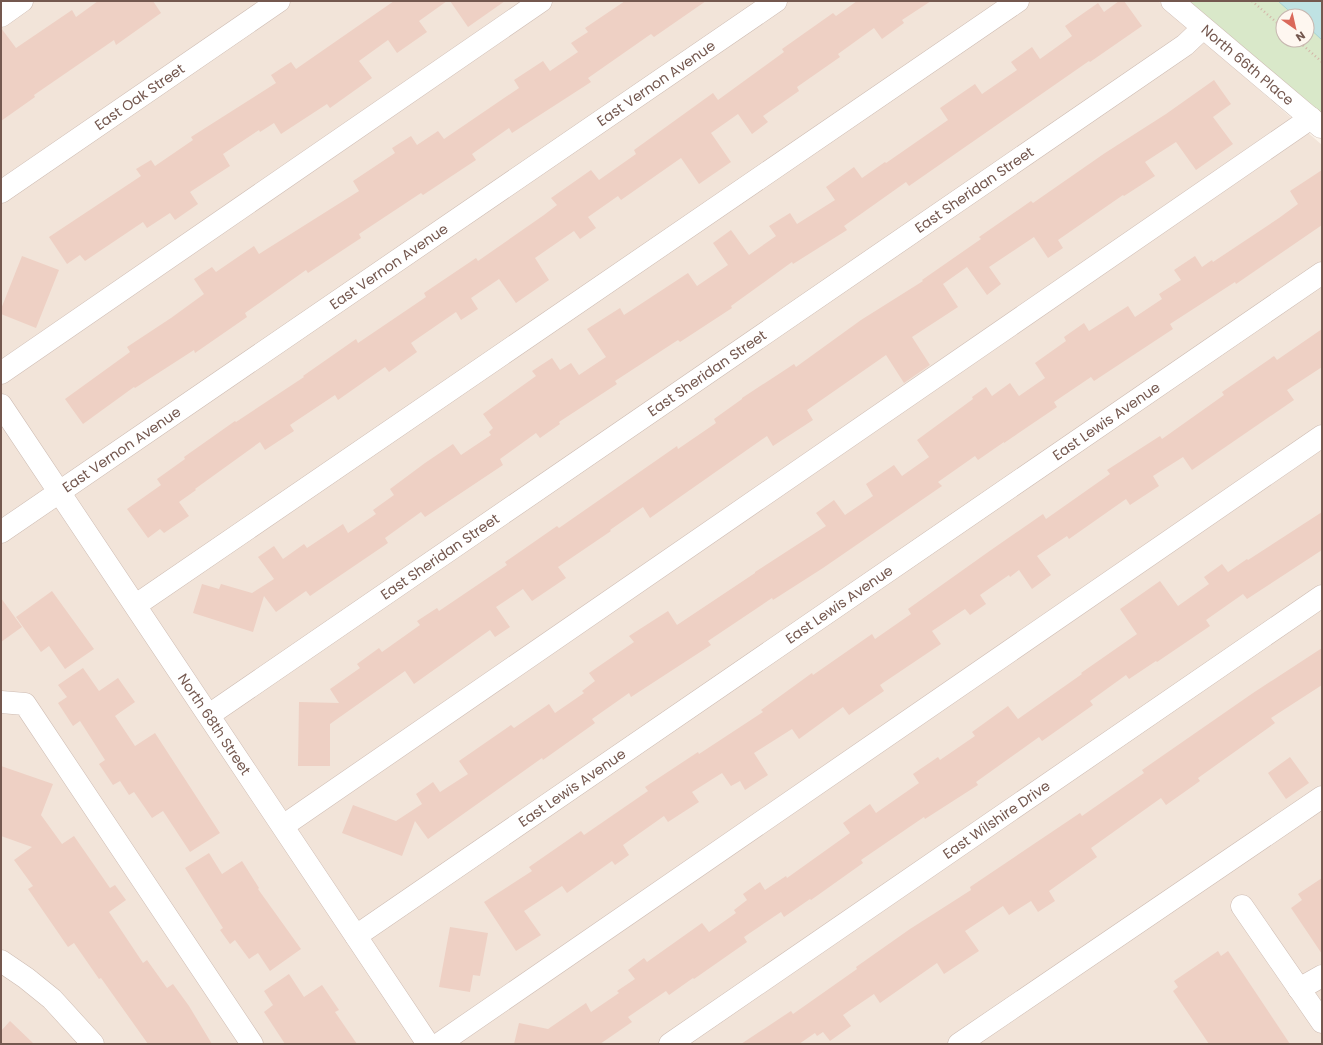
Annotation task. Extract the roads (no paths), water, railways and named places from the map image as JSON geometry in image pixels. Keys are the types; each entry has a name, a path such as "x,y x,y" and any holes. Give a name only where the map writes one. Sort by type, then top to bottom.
{"street":[{"path":"1,16 22,1"},
{"name":"East Oak Street","path":"1,192 279,1"},
{"path":"1,373 541,1"},
{"name":"East Vernon Avenue","path":"1,532 776,1"},
{"path":"136,605 1018,1"},
{"name":"North 66th Place","path":"1172,1 1316,124"},
{"name":"East Sheridan Street","path":"209,715 1185,45 1203,28"},
{"path":"283,826 1316,124"},
{"name":"East Lewis Avenue","path":"356,936 1322,273"},
{"name":"North 68th Street","path":"1,405 428,1044"},
{"path":"439,1044 1322,436"},
{"name":"East Wilshire Drive","path":"670,1044 1322,596"},
{"path":"1,702 25,704 252,1044"},
{"path":"959,1044 1322,797"},
{"path":"1242,906 1322,1022"},
{"path":"1,961 26,978 52,999 93,1044"},
{"path":"1300,989 1322,976"}],"water":[{"path":"1278,1 1322,1 1322,40 1315,33 1315,8 1286,8"}]}
